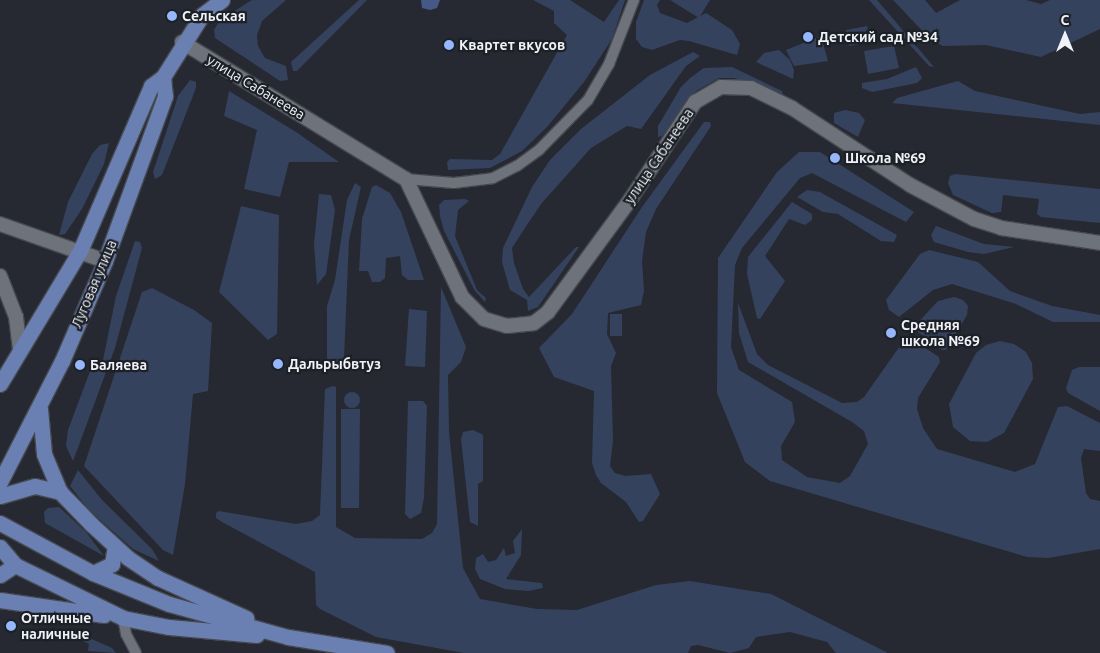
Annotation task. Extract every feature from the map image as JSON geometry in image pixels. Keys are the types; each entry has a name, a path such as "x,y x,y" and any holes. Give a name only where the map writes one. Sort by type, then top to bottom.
{"main road":[{"name":"Луговая улица","path":"0,384 80,251 137,114 151,86 162,77 182,42 212,3"},
{"name":"Луговая улица","path":"0,482 40,406 105,261 165,96 162,77"},
{"path":"40,406 44,454 60,492 115,546 158,578 288,637"},
{"path":"0,496 35,486 60,492"},
{"path":"0,523 93,573 170,604 288,637"},
{"path":"93,573 112,564 115,546"},
{"path":"0,547 15,565 123,618 163,621 168,618 170,604"},
{"path":"0,575 15,565"},
{"path":"0,600 123,618 170,627 288,637 387,653"}],"street":[{"name":"улица Сабанеева","path":"182,42 406,179 454,183 493,178 517,166 539,150 588,100 609,64 634,0"},
{"name":"улица Сабанеева","path":"406,179 462,297 484,319 507,326 534,323 548,312 630,200 695,102 721,87 751,88 792,108 910,185 974,219 1001,228 1100,243"},
{"path":"0,224 105,261"},
{"path":"0,276 16,317 20,349"},
{"path":"123,618 126,634 136,653"}],"shaded area":[{"path":"252,0 286,0 262,21 257,35 258,46 265,58 286,66 288,80 280,81 215,38 214,30 220,20"},
{"path":"359,0 367,0 297,71 293,71 291,62"},
{"path":"421,0 440,0 437,8 430,10 422,8"},
{"path":"533,0 570,0 604,22 619,0 625,0 612,39 584,82 547,127 522,151 490,168 448,170 447,162 450,159 492,160 500,154 567,35 554,23 554,11"},
{"path":"644,0 660,0 657,5 660,13 687,23 706,13 732,30 740,44 737,55 680,40 652,50 642,47 636,39 636,22"},
{"path":"670,0 710,0 699,18"},
{"path":"869,0 877,0 934,67 929,66"},
{"path":"893,0 925,0 936,13 960,0 1026,0 1041,4 1050,0 1100,0 1100,29 1041,57 986,45 943,46 931,40"},
{"path":"867,26 870,42 849,46 846,30"},
{"path":"821,36 828,61 794,66 786,50"},
{"path":"894,46 899,68 868,74 864,51"},
{"path":"779,50 790,60 794,70 793,79 756,62 764,53"},
{"path":"693,52 700,56 686,66 641,129 627,126 591,148 541,204 519,237 512,248 514,263 523,289 529,297 576,247 579,247 538,307 528,311 527,300 510,290 502,262 503,248 532,187 550,160 581,129 650,75"},
{"path":"732,67 782,91 784,97 734,78 719,78 696,91 662,136 658,137 658,126 681,87 690,78 704,68"},
{"path":"916,67 922,78 917,83 872,92 862,88 862,83 887,79"},
{"path":"190,80 196,82 196,88 162,175 155,179 153,172 178,96"},
{"path":"958,81 975,91 1080,114 1100,112 1100,125 892,103 897,98"},
{"path":"229,91 296,132 339,162 289,162 280,197 244,189 257,130 224,116"},
{"path":"845,110 859,113 865,120 858,137 834,123 834,113"},
{"path":"704,122 710,122 711,126 656,209 646,232 642,261 644,291 641,305 608,313 607,334 616,353 611,366 613,441 610,466 615,473 625,476 651,474 660,494 643,521 639,522 626,502 601,483 596,475 592,463 594,391 554,377 539,348 572,314 642,207"},
{"path":"109,143 104,164 82,209 65,234 59,235 68,202 92,154 100,145"},
{"path":"799,152 820,152 914,212 906,222 812,173 800,178 742,248 735,265 731,347 739,370 792,402 795,422 781,446 782,460 807,477 840,483 850,476 868,444 864,431 852,422 748,362 739,333 738,303 757,354 768,365 842,403 857,402 864,397 907,336 939,357 940,362 918,398 917,409 923,428 937,449 1015,472 1035,464 1058,407 1067,406 1100,423 1100,451 1084,449 1081,458 1086,493 1090,499 1100,501 1100,549 1048,558 1027,557 770,481 745,462 717,393 718,258 777,172"},
{"path":"955,174 1100,189 1100,223 1041,217 1037,214 1039,199 1003,195 1001,212 992,213 953,195 948,183 950,176"},
{"path":"355,183 361,187 349,240 344,359 341,362 327,362 327,306 335,280 347,200"},
{"path":"376,185 390,193 401,212 424,280 408,280 402,275 400,256 386,258 385,278 380,282 372,282 368,271 359,271 362,219 372,187"},
{"path":"807,190 820,192 897,235 894,242 881,241 838,214 823,212 797,197"},
{"path":"319,194 331,195 335,210 326,274 317,285 314,244"},
{"path":"465,199 469,201 458,210 455,236 477,290 486,298 485,302 475,291 444,231 440,216 439,205 444,200"},
{"path":"792,202 812,214 812,220 805,225 789,219 765,256 785,281 760,319 757,318 747,274 748,257"},
{"path":"241,206 279,215 277,334 268,340 219,292"},
{"path":"936,226 984,244 1014,247 984,254 968,252 934,242 931,235"},
{"path":"135,241 140,242 142,248 115,348 73,461 66,446 68,430 92,366 102,365 116,296"},
{"path":"929,250 978,262 1010,291 1052,306 1100,315 1100,322 1053,322 1016,304 952,284 933,290 899,317 889,310 886,300 920,254"},
{"path":"441,287 466,347 461,362 448,375 449,432 463,568 480,599 537,609 577,610 656,585 690,581 771,594 888,653 836,653 827,642 790,632 756,637 749,648 730,653 698,645 691,646 688,653 464,653 376,637 320,609 316,605 315,572 222,522 216,518 216,513 219,511 296,524 312,521 320,515 325,389 333,386 336,387 336,527 355,538 422,539 432,533 437,524"},
{"path":"152,288 194,310 212,323 208,391 193,394 185,484 173,555 163,550 84,466 142,292"},
{"path":"954,297 963,300 968,306 967,315 946,350 942,350 913,328 938,301"},
{"path":"409,309 427,311 425,367 405,366"},
{"path":"610,314 622,314 622,336 610,336"},
{"path":"1000,341 1014,344 1026,352 1032,363 1033,379 1004,433 987,442 970,441 953,427 949,404 976,353 986,345"},
{"path":"1079,367 1100,367 1100,411 1068,393 1066,388 1072,370"},
{"path":"352,392 358,394 360,400 358,406 352,408 346,406 344,400 346,394"},
{"path":"408,401 423,401 427,406 424,498 421,513 410,519 405,514"},
{"path":"341,409 360,409 359,508 341,508"},
{"path":"473,430 483,435 483,481 478,484 478,526 470,522 461,439 463,432"},
{"path":"78,470 102,500 152,549 159,561 133,549 89,510 70,486"},
{"path":"59,507 86,532 104,556 45,523 44,512 48,508"},
{"path":"522,529 521,555 506,579 542,583 543,588 528,591 505,589 480,579 475,569 476,558 483,554 488,562 496,560 504,548 506,556 515,553 513,541"},
{"path":"71,630 112,648 116,653 88,651 89,644 66,633"}],"place":[{"name":"Сельская","path":"172,16"},
{"name":"Детский сад №34","path":"808,37"},
{"name":"Квартет вкусов","path":"449,45"},
{"name":"Школа №69","path":"835,158"},
{"name":"Средняя школа №69","path":"891,333"},
{"name":"Дальрыбвтуз","path":"278,364"},
{"name":"Баляева","path":"80,365"},
{"name":"Отличные наличные","path":"11,626"}]}
